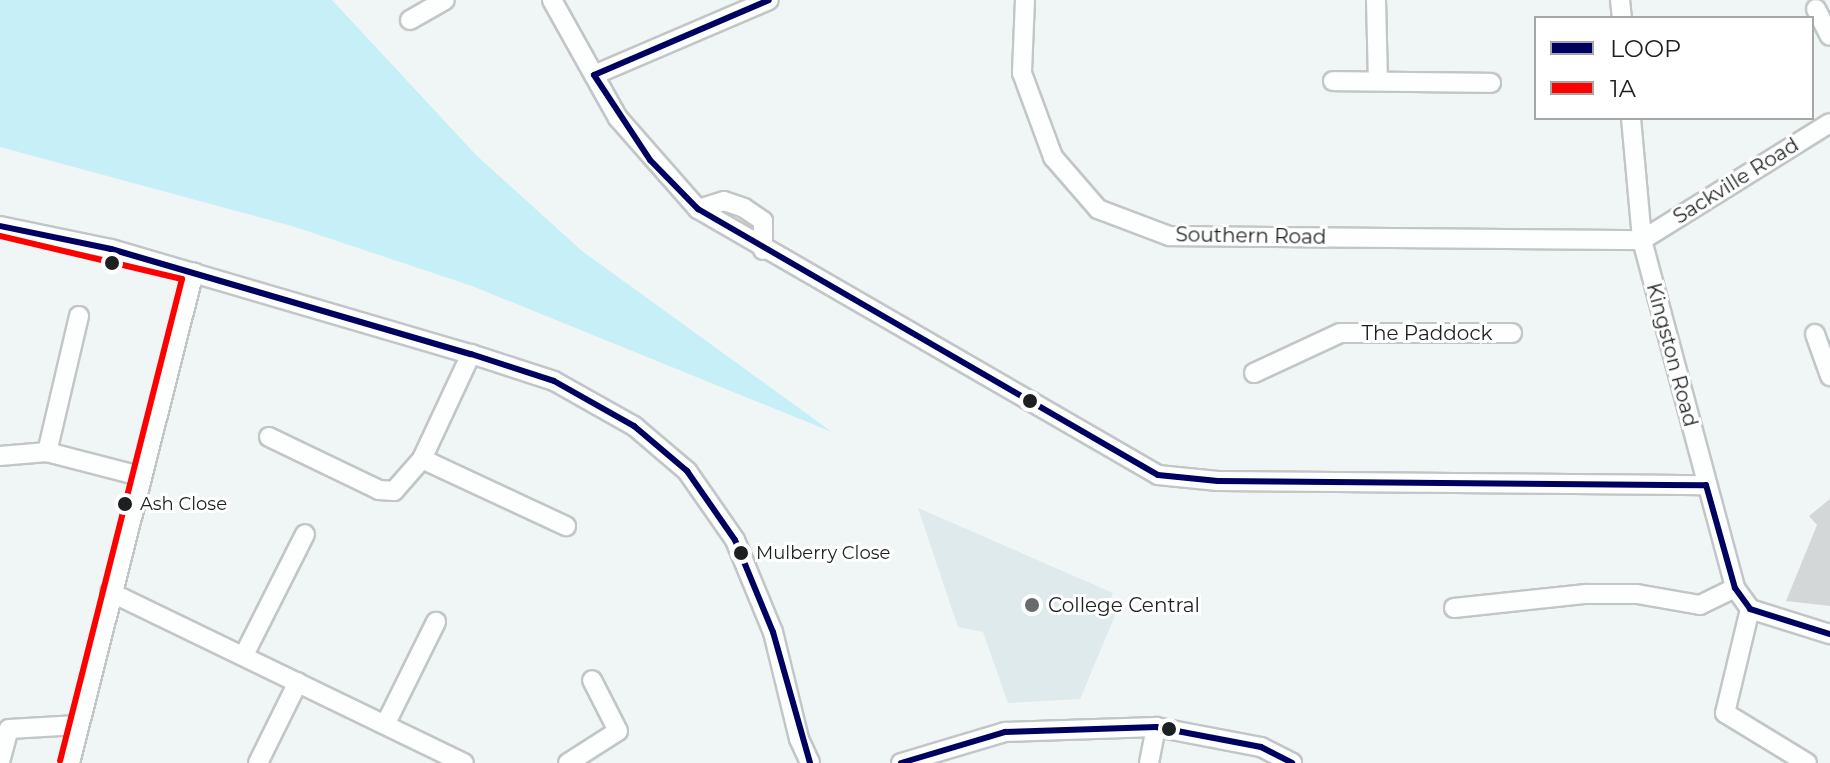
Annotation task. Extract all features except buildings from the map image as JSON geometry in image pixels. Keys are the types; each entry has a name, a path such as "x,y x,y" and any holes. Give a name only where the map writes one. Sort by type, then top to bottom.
{"street":[{"path":"410,20 445,0"},
{"path":"552,0 594,75 650,160 698,209 763,250 1158,475 1218,481 1706,485"},
{"path":"594,75 769,0"},
{"name":"Southern Road","path":"1025,0 1022,73 1041,135 1081,195 1132,227 1203,239 1642,240"},
{"path":"1376,0 1378,81"},
{"path":"1816,9 1830,36"},
{"path":"1333,81 1491,83"},
{"name":"Kingston Road","path":"1631,120 1642,240 1735,588 1750,609"},
{"name":"Sackville Road","path":"1642,240 1830,123"},
{"path":"698,209 724,201 744,208 763,221 763,250"},
{"path":"0,226 194,272 471,354 554,381 634,426 687,471 736,544 773,632 799,739 810,763"},
{"path":"70,763 110,592 194,272"},
{"path":"47,452 79,316"},
{"name":"The Paddock","path":"1254,373 1340,333 1512,333"},
{"path":"1815,334 1830,376"},
{"path":"269,437 379,490 394,491 422,459 471,354"},
{"path":"0,456 47,452 140,476"},
{"path":"422,459 566,526"},
{"path":"245,653 305,534"},
{"path":"1454,608 1586,594 1637,594 1700,605 1735,588"},
{"path":"110,592 245,653 464,763"},
{"path":"1807,763 1725,713 1750,609 1830,634"},
{"path":"386,723 436,622"},
{"path":"568,763 618,731 592,680"},
{"path":"258,763 298,682"},
{"path":"0,762 9,729 78,725"},
{"path":"901,763 1005,732 1156,727 1261,747 1292,763"},
{"path":"1149,763 1156,727"},
{"path":"418,763 427,745"}],"shaded area":[{"path":"0,0 332,0 477,156 582,251 832,432 472,286 292,226 0,147"},
{"name":"College Central","path":"918,508 1113,593 1109,603 1119,606 1080,699 1008,703 983,632 958,627"}],"transit line":[{"name":"LOOP","path":"594,75 769,0"},
{"name":"LOOP","path":"594,75 650,160 698,209 1158,475 1218,481 1706,485"},
{"name":"LOOP","path":"0,226 111,249 471,354 554,381 634,426 687,471 735,540 773,632 810,763"},
{"name":"1A","path":"0,236 182,279 60,761"},
{"name":"LOOP","path":"1706,485 1735,588 1750,609 1830,634"},
{"name":"LOOP","path":"901,763 1005,732 1156,727 1261,747 1292,763"}],"place":[{"name":"Ash Close","path":"125,504"},
{"name":"Mulberry Close","path":"741,553"},
{"name":"College Central","path":"1032,605"}]}
